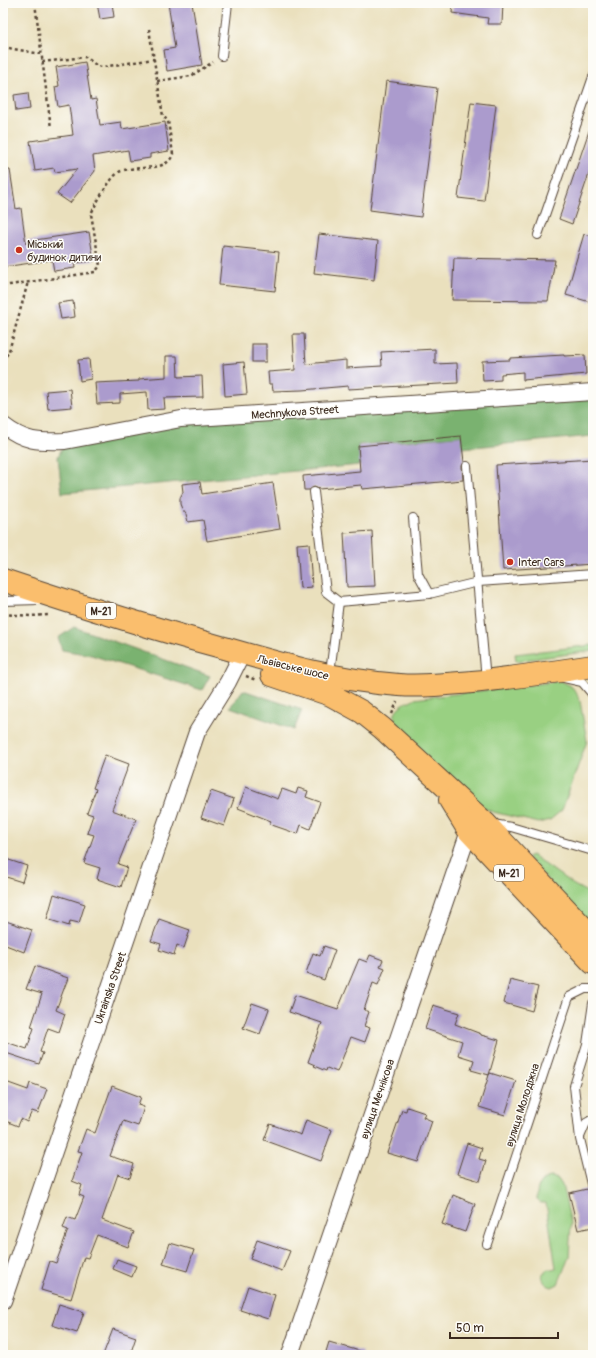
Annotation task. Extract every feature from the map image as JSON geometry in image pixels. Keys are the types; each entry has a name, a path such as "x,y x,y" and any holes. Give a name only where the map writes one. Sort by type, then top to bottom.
{"highway":[{"name":"Львівське шосе","path":"3,580 59,607 199,641 326,676 357,681 400,686 441,685 544,674 593,666"},
{"name":"М-21","path":"199,641 233,672 331,695 362,712 382,728 436,776 473,832 593,963"},
{"path":"473,832 593,938"}],"street":[{"name":"Mechnykova Street","path":"3,425 19,436 29,440 49,442 65,441 181,419 593,392"},
{"name":"Ukrainska Street","path":"3,1300 196,732 233,672"},
{"name":"вулиця Мечнікова","path":"290,1355 473,832"}],"lane":[{"path":"222,56 228,3"},
{"path":"538,235 593,77"},
{"path":"467,466 486,681"},
{"path":"314,492 326,592 340,602 429,594 478,582 593,574"},
{"path":"413,518 418,574 429,594"},
{"path":"3,601 59,607"},
{"path":"326,676 331,665 340,602"},
{"path":"544,674 582,682 593,695"},
{"path":"473,832 511,827 593,851"},
{"name":"вулиця Молодіжна","path":"487,1244 570,998 585,988 593,988"},
{"path":"593,1003 587,1044 574,1086 580,1139 593,1192"},
{"path":"580,1139 586,1123 593,1119"}],"path":[{"path":"35,3 51,128"},
{"path":"3,286 95,272 100,266 91,214 113,178 122,171 164,165 171,160 173,154 168,121 163,116 149,29"},
{"path":"3,47 41,54"},
{"path":"158,81 191,76 222,56"},
{"path":"42,62 86,57 97,66 102,67 154,59"},
{"path":"3,361 9,351 28,282"},
{"path":"3,614 30,616 59,607"},
{"path":"233,672 259,681"},
{"path":"382,728 390,718 400,696 400,686"}],"green space":[{"path":"593,392 593,436 462,448 461,436 358,445 360,465 62,493 58,457 65,441 166,421"},
{"path":"74,627 210,676 202,690 91,655 62,650 58,638"},
{"path":"593,645 593,651 516,661 515,654"},
{"path":"561,681 571,686 576,692 580,701 587,741 562,810 550,820 539,823 493,812 474,804 396,726 395,715 398,708 414,699"},
{"path":"243,690 302,710 294,730 230,707"},
{"path":"532,855 574,885 589,893 593,885 593,931 527,857"},
{"path":"551,1177 558,1179 562,1185 571,1223 569,1257 558,1284 552,1287 545,1283 542,1275 546,1270 556,1268 546,1203 541,1203 537,1200 539,1185 547,1178"}],"building":[{"path":"97,3 112,3 114,17 100,19"},
{"path":"168,3 192,3 202,65 167,71 164,50 175,48"},
{"path":"453,3 503,3 502,24 487,24 488,18 452,13"},
{"path":"85,62 91,100 96,99 100,125 121,122 122,129 165,122 169,151 150,154 150,158 130,161 128,150 93,156 95,171 70,203 57,194 77,169 55,172 54,168 35,171 30,141 73,135 69,105 58,107 55,87 59,86 56,67"},
{"path":"386,81 437,88 421,217 370,210"},
{"path":"28,93 30,109 16,111 14,95"},
{"path":"471,102 496,105 484,201 458,198"},
{"path":"591,125 593,125 593,162 572,224 559,219"},
{"path":"3,170 10,170 16,209 21,208 26,244 28,241 89,232 94,261 74,263 75,268 54,271 52,260 3,267"},
{"path":"319,234 378,241 374,280 314,273"},
{"path":"584,234 593,237 593,292 590,302 566,295"},
{"path":"223,246 279,252 275,291 219,285"},
{"path":"454,258 555,260 548,301 452,300"},
{"path":"73,301 75,317 61,319 58,303"},
{"path":"293,334 304,334 306,364 346,360 346,368 382,366 381,352 435,349 435,364 457,363 458,383 348,389 348,386 273,391 272,384 269,384 268,372 295,370"},
{"path":"252,344 266,344 266,362 252,362"},
{"path":"564,355 585,355 586,374 523,380 523,372 501,374 501,380 483,381 482,361"},
{"path":"166,356 177,356 178,377 202,376 203,397 164,398 165,409 148,410 147,392 120,394 120,403 97,404 95,383 139,381 139,379 166,377"},
{"path":"89,359 91,379 80,381 78,360"},
{"path":"244,362 247,394 225,396 223,364"},
{"path":"70,389 72,407 48,409 46,391"},
{"path":"461,436 464,462 462,466 463,480 362,489 361,485 319,489 314,487 309,490 304,490 303,476 360,471 358,446"},
{"path":"593,459 593,564 503,570 496,465"},
{"path":"200,482 202,494 273,483 280,529 207,541 203,520 188,522 186,514 180,504 180,498 183,492 182,484"},
{"path":"372,531 375,586 347,587 344,533"},
{"path":"309,543 312,587 300,588 297,544"},
{"path":"105,755 129,764 112,810 136,819 118,864 127,867 121,887 97,879 100,868 84,863 94,835 87,833 93,815 87,813 96,789 93,788"},
{"path":"246,787 278,799 282,789 296,794 298,788 308,791 306,797 320,802 310,829 301,825 298,834 269,824 271,821 238,808"},
{"path":"211,791 234,799 224,826 201,818"},
{"path":"3,858 27,866 22,882 3,876"},
{"path":"54,894 85,904 79,923 70,921 69,926 47,919"},
{"path":"159,919 190,930 184,948 177,945 174,955 159,950 161,944 151,941"},
{"path":"3,920 32,930 24,952 3,944"},
{"path":"324,946 335,950 324,980 306,973 313,953 320,956"},
{"path":"370,955 383,960 380,966 385,968 378,985 373,983 364,1010 369,1012 364,1026 370,1028 365,1042 351,1037 337,1072 327,1068 326,1071 314,1066 315,1065 308,1062 322,1023 289,1012 295,995 338,1009 359,959 367,962"},
{"path":"35,966 68,978 56,1010 65,1014 59,1032 48,1028 40,1052 43,1053 39,1064 3,1052 3,1041 27,1049 34,1028 31,1027 42,994 26,989"},
{"path":"510,980 538,987 532,1011 504,1003"},
{"path":"252,1003 269,1009 260,1034 243,1028"},
{"path":"433,1005 459,1013 455,1024 481,1035 499,1040 489,1075 471,1070 474,1060 458,1055 462,1041 425,1029"},
{"path":"490,1073 516,1081 505,1115 479,1107"},
{"path":"3,1081 28,1090 30,1083 47,1089 38,1113 32,1111 27,1122 21,1119 18,1126 3,1120"},
{"path":"112,1086 141,1097 138,1105 144,1107 138,1126 123,1121 110,1156 134,1164 130,1178 118,1174 102,1220 134,1232 128,1247 97,1235 88,1258 84,1257 71,1299 41,1290 50,1261 56,1263 68,1230 63,1228 67,1217 75,1220 84,1197 79,1195 82,1185 72,1181 82,1152 78,1151 86,1129 95,1133"},
{"path":"407,1107 425,1113 423,1117 432,1121 418,1162 387,1153 402,1110 406,1111"},
{"path":"306,1120 332,1130 321,1161 264,1140 270,1124 301,1135"},
{"path":"467,1143 482,1148 479,1159 486,1161 480,1181 457,1174"},
{"path":"587,1189 589,1195 593,1197 593,1227 578,1230 569,1193"},
{"path":"453,1195 475,1204 465,1232 442,1224"},
{"path":"257,1240 290,1251 282,1271 250,1259"},
{"path":"170,1243 194,1250 187,1271 163,1264"},
{"path":"117,1259 136,1266 132,1277 113,1269"},
{"path":"248,1286 275,1295 268,1319 240,1310"},
{"path":"59,1304 84,1312 77,1333 52,1325"},
{"path":"113,1329 136,1337 130,1355 103,1355"},
{"path":"329,1342 363,1352 362,1355 325,1355"}],"place":[{"name":"Міський будинок дитини","path":"19,250"},
{"name":"Inter Cars","path":"510,562"}]}
